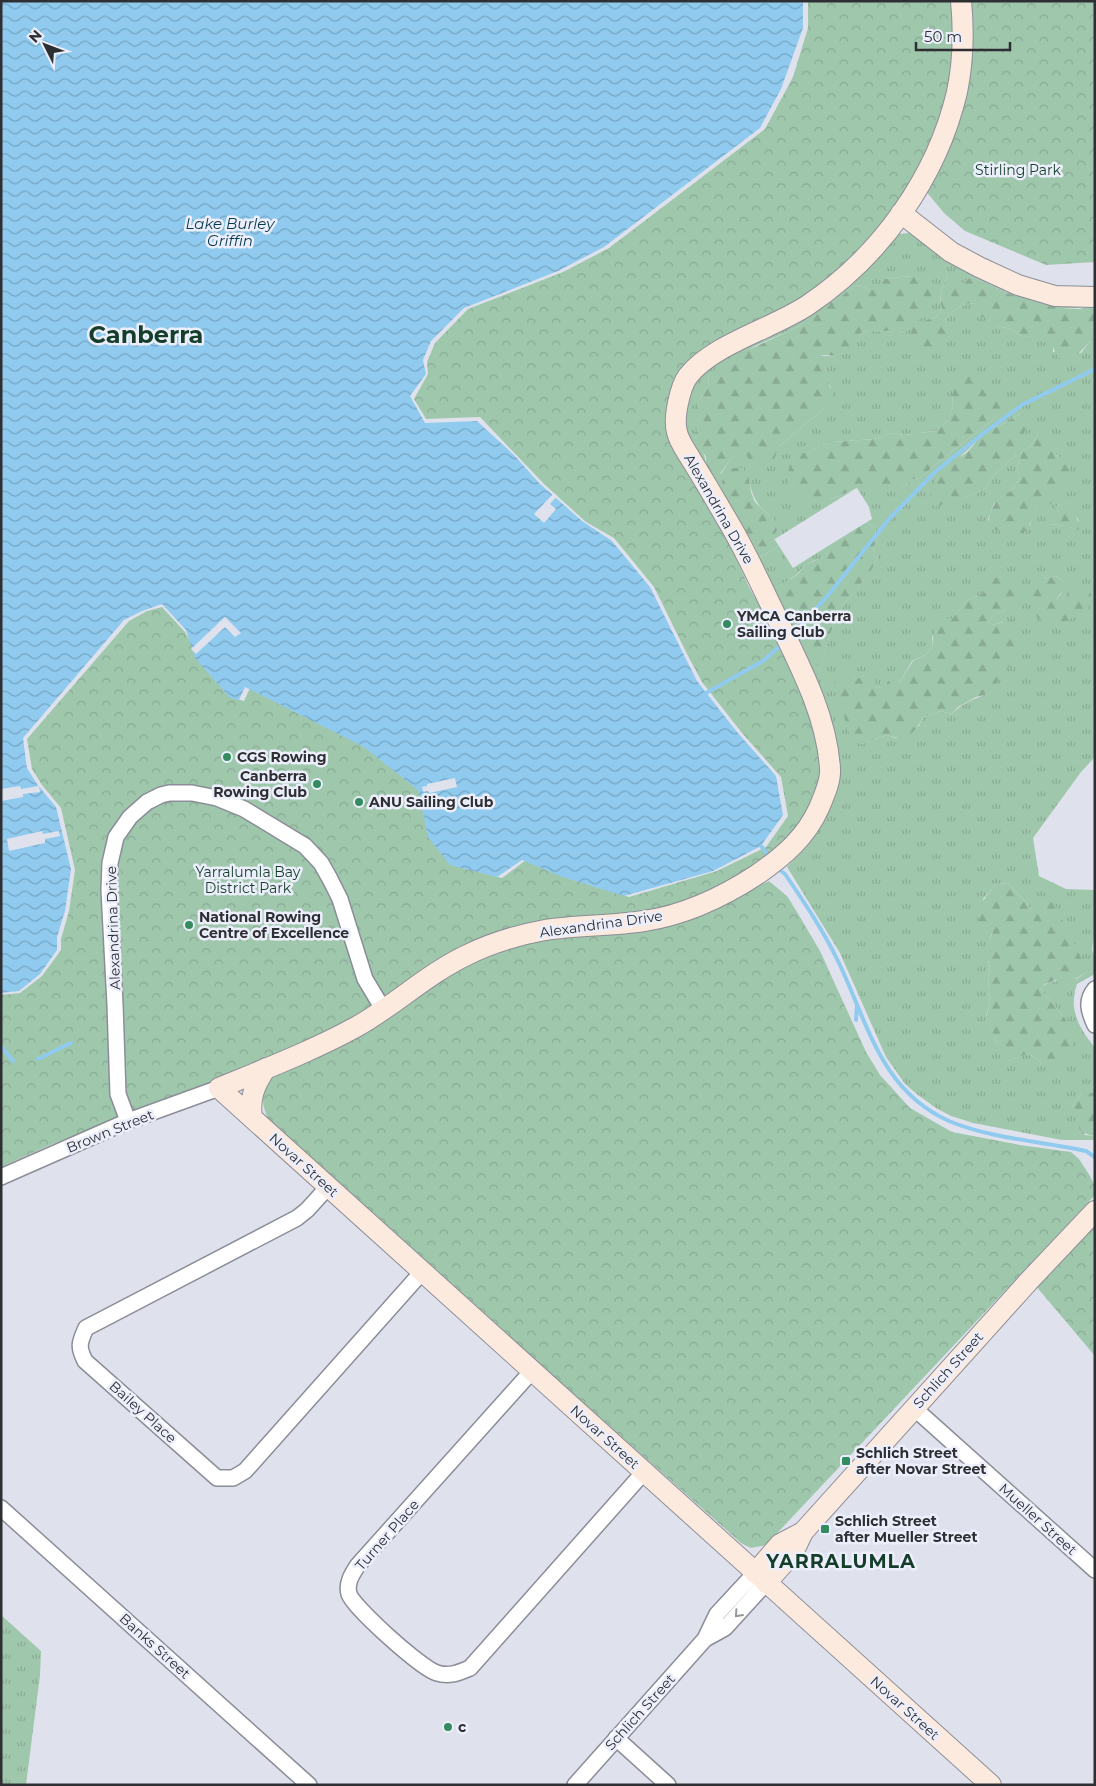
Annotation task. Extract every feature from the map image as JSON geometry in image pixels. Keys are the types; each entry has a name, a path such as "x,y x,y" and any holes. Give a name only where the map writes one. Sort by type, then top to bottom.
{"main road":[{"name":"Alexandrina Drive","path":"219,1088 358,1026 420,983 464,956 504,940 546,930 647,920 689,910 732,891 775,862 796,844 808,830 818,810 831,774 828,750 816,704 788,640 739,538 677,433 678,404 686,378 704,362 725,347 807,306 851,271 888,231 901,213 924,178 942,137 957,91 962,47 962,1"},
{"path":"901,213 951,252 1018,285 1054,296 1095,297"},
{"path":"252,1117 250,1106 252,1093 266,1068"},
{"name":"Novar Street","path":"219,1088 991,1785"},
{"name":"Schlich Street","path":"760,1578 792,1553 803,1532 1034,1274 1095,1211"}],"street":[{"name":"Alexandrina Drive","path":"128,1121 118,1094 109,890 110,863 116,837 130,816 147,802 161,795 169,793 192,794 217,798 244,809 305,846 321,863 340,899 365,979 383,1009"},
{"path":"1094,990 1088,1002 1089,1013 1095,1025"},
{"name":"Brown Street","path":"1,1177 128,1121 219,1088"},
{"name":"Bailey Place","path":"328,1187 297,1218 86,1328 80,1341 80,1350 86,1361 217,1478 232,1478 245,1471 422,1272"},
{"name":"Turner Place","path":"532,1371 358,1566 350,1578 350,1594 358,1606 417,1662 436,1673 454,1675 470,1668 644,1472"},
{"name":"Mueller Street","path":"914,1408 1095,1570"},
{"name":"Banks Street","path":"1,1508 309,1785"},
{"name":"Schlich Street","path":"575,1785 705,1639 725,1628 760,1578"},
{"path":"616,1738 668,1785"}],"green space":[{"name":"Yarralumla Bay District Park","path":"808,1 960,1 961,41 941,132 889,221 805,300 703,356 674,419 749,587 778,639 808,705 820,747 822,774 816,804 768,859 688,904 645,914 545,924 359,1019 218,1082 50,1145 1,1167 1,995 20,993 42,976 61,950 61,939 69,911 75,870 61,808 42,785 32,769 27,739 129,621 147,611 162,607 185,632 200,659 234,698 244,701 250,688 369,746 421,787 455,866 502,878 526,860 564,877 629,897 717,871 766,847 788,816 781,777 742,733 702,682 654,587 614,538 586,522 544,484 480,417 426,419 414,399 428,374 427,362 435,343 468,309 563,272 609,248 765,129 793,77 808,28"},
{"name":"Stirling Park","path":"969,1 1095,1 1095,262 1046,265 965,231 944,213 925,190"},
{"path":"911,233 1092,305 1061,308 1040,304 971,277 962,284 948,275 941,295 942,308 936,317 923,321 945,320 958,308 975,303 997,326 1011,329 1024,337 1050,335 1053,342 1053,352 1081,353 1090,341 1095,340 1095,757 1081,772 1033,838 1039,876 1066,889 1095,890 1095,928 1092,950 1095,957 1095,974 1077,984 1074,1005 1079,1024 1095,1050 1095,1093 1082,1093 1072,1106 1085,1135 1095,1136 1095,1140 1062,1140 973,1123 951,1116 936,1108 905,1084 886,1057 840,953 787,867 812,840 826,817 832,798 836,766 685,433 688,394 691,386 701,373 884,248 899,234","holes":["910,276 919,279 909,328 904,333 896,330 886,332 868,330 861,333 854,344 843,353 835,356 819,356 826,381 831,387 826,407 778,447 742,448 729,461 721,474 706,465 694,433 698,429 697,404 708,386 709,375 755,346 798,327 821,308 843,295 851,287 860,285 870,290 878,290 884,279","990,380 996,389 997,417 920,478 913,479 902,488 857,488 869,507 872,519 867,522 875,528 877,538 873,550 878,557 867,576 848,598 836,618 822,662 805,655 790,579 809,563 828,555 828,546 793,568 779,546 759,558 753,543 720,488 726,471 749,478 754,497 764,511 774,520 773,537 775,539 855,489 830,500 798,453 809,453 822,445 833,442 874,439 892,433 904,435 936,431 947,421 953,407 952,394","1021,413 1015,456 995,474 984,489 975,494 947,502 956,459 985,434","1037,437 1060,458 1047,506 1038,507 1030,525 1008,532 988,520 993,505 1003,494 1010,492 1020,478 1017,469 1022,451 1030,447","1061,504 1074,512 1079,521 1064,526 1050,524 1051,510","1056,576 1064,582 1061,594 1056,600 1060,602 1064,598 1044,623 1044,579","998,577 1006,579 1007,609 994,615 988,622 992,625 1003,622 988,694 968,702 951,714 941,711 923,717 919,726 896,738 887,735 862,744 854,679 865,676 875,686 881,688 901,680 912,661 925,655 933,647 932,637 953,618 966,601 982,594 986,587","1008,883 1087,972 1076,979 1053,981 1040,989 1065,1018 1042,1064 1028,1054 1008,1061 1005,1048 997,1042 986,1016 990,1004 988,949 993,931 983,899 996,884"]},
{"path":"953,273 961,280 962,284 971,277 1011,294 1053,307 1080,309 1095,305 1095,340 1090,341 1080,352 1069,358 1059,358 1055,353 1050,336 1024,337 1011,329 997,326 977,313 975,303 962,306 952,313 945,320 948,330 943,338 934,347 921,352 913,346 909,338 913,327 923,321 936,317 942,308 941,295 944,283 948,275"},
{"path":"911,276 919,279 927,278 934,284 934,301 927,313 904,333 868,330 861,333 851,349 845,354 819,356 827,364 825,374 833,395 826,407 778,447 774,460 766,465 750,461 742,449 729,461 720,474 712,476 706,465 706,457 694,433 698,429 693,415 697,404 708,386 709,375 725,361 798,327 821,308 843,295 851,287 860,285 870,290 877,290 884,279"},
{"path":"970,375 990,380 1006,399 1005,408 997,417 920,478 913,479 902,488 857,488 830,500 803,499 791,490 788,480 789,467 798,453 809,453 822,445 833,442 874,439 892,433 904,435 936,431 947,421 953,407 952,394 959,381"},
{"path":"1021,413 1029,419 1015,456 995,474 984,489 975,494 934,507 931,500 932,487 944,469 955,459 965,454 981,437"},
{"path":"1037,437 1050,439 1052,449 1056,455 1071,463 1069,474 1060,494 1046,506 1038,507 1030,524 1023,533 1005,532 989,528 990,513 994,505 1003,493 1010,492 1020,478 1017,469 1022,451 1030,447"},
{"path":"743,468 749,478 755,502 774,520 777,530 773,537 779,546 759,558 753,543 720,488 726,470"},
{"path":"1064,499 1069,499 1075,505 1079,529 1072,533 1064,526 1050,524 1046,520 1051,510 1061,504"},
{"path":"867,522 875,528 877,538 873,550 878,557 871,570 848,598 836,618 822,663 815,666 810,665 780,593 781,584 797,575 809,563 827,555 828,546"},
{"path":"1056,576 1064,582 1065,587 1056,600 1061,601 1074,589 1082,586 1090,592 1093,602 1085,612 1055,626 1044,623 1033,613 1032,594 1044,579"},
{"path":"998,577 1014,580 1021,592 1007,609 994,615 988,622 992,625 1013,620 1018,634 1017,650 1008,669 988,694 976,697 958,707 951,714 941,711 923,717 917,728 904,737 887,735 862,744 852,742 835,687 834,679 840,671 849,673 854,679 872,674 876,679 875,686 881,688 888,681 897,682 901,680 913,661 925,655 933,647 934,632 939,624 953,618 966,601 982,594 989,579"},
{"path":"769,881 787,896 820,951 866,1052 880,1075 910,1108 952,1132 1020,1145 1071,1152 1079,1159 1090,1176 1095,1186 1095,1195 766,1545 751,1548 741,1543 270,1124 263,1105 263,1093 272,1075 475,959 516,943 713,909"},
{"path":"1008,883 1031,909 1044,900 1054,903 1087,970 1087,972 1075,979 1071,987 1061,986 1056,980 1045,984 1040,989 1065,1018 1073,1046 1064,1059 1058,1063 1042,1064 1028,1054 1008,1061 1003,1056 1004,1048 997,1042 986,1017 990,1004 988,977 990,968 986,951 993,931 985,930 979,924 979,912 985,898 996,884"},
{"path":"1082,1093 1095,1093 1095,1136 1088,1135 1080,1130 1076,1122 1072,1106"},
{"path":"1092,1224 1095,1228 1095,1356 1035,1285"},
{"path":"1,1615 41,1651 40,1675 26,1785 1,1785"}],"water":[{"name":"Lake Burley Griffin","path":"1,1 803,1 803,28 781,89 760,128 604,247 558,271 464,308 431,341 423,360 426,374 410,396 425,423 477,421 514,455 539,483 582,521 612,541 650,587 697,681 737,732 776,776 783,815 761,846 713,871 624,896 560,876 522,860 497,877 450,865 428,837 418,790 364,747 245,687 239,700 230,698 195,658 186,630 162,604 124,620 23,738 27,768 37,784 56,807 71,869 65,911 57,937 57,950 40,974 19,991 1,993"}],"pier":[{"path":"554,493 557,496 550,504 556,509 544,523 534,514"},
{"path":"225,617 241,633 235,637 225,627 196,654 191,649"},
{"path":"455,778 457,787 429,793 428,791 423,792 422,787 427,786 427,784"},
{"path":"20,786 21,789 39,786 40,792 23,794 23,797 1,801 1,789"},
{"path":"42,831 43,834 59,831 60,836 45,839 45,843 9,851 7,839"}],"waterway":[{"path":"792,635 829,594 889,519 935,472 1022,405 1095,369"},
{"path":"706,693 763,661 783,643"},
{"path":"761,846 767,854"},
{"path":"781,871 785,874 826,938 849,984 879,1053 891,1073 907,1092 926,1108 949,1121 965,1127 999,1136 1086,1151 1095,1157"},
{"path":"856,1020 857,1005"},
{"path":"38,1059 71,1043"},
{"path":"1,1046 13,1061"}],"place":[{"name":"YMCA Canberra Sailing Club","path":"727,624"},
{"name":"CGS Rowing","path":"227,757"},
{"name":"Canberra Rowing Club","path":"317,784"},
{"name":"ANU Sailing Club","path":"359,802"},
{"name":"National Rowing Centre of Excellence","path":"189,925"},
{"name":"Schlich Street after Novar Street","path":"846,1461"},
{"name":"Schlich Street after Mueller Street","path":"825,1529"},
{"name":"c","path":"448,1727"}],"district":[{"name":"Canberra","path":"146,334"},
{"name":"YARRALUMLA","path":"841,1561"}]}
